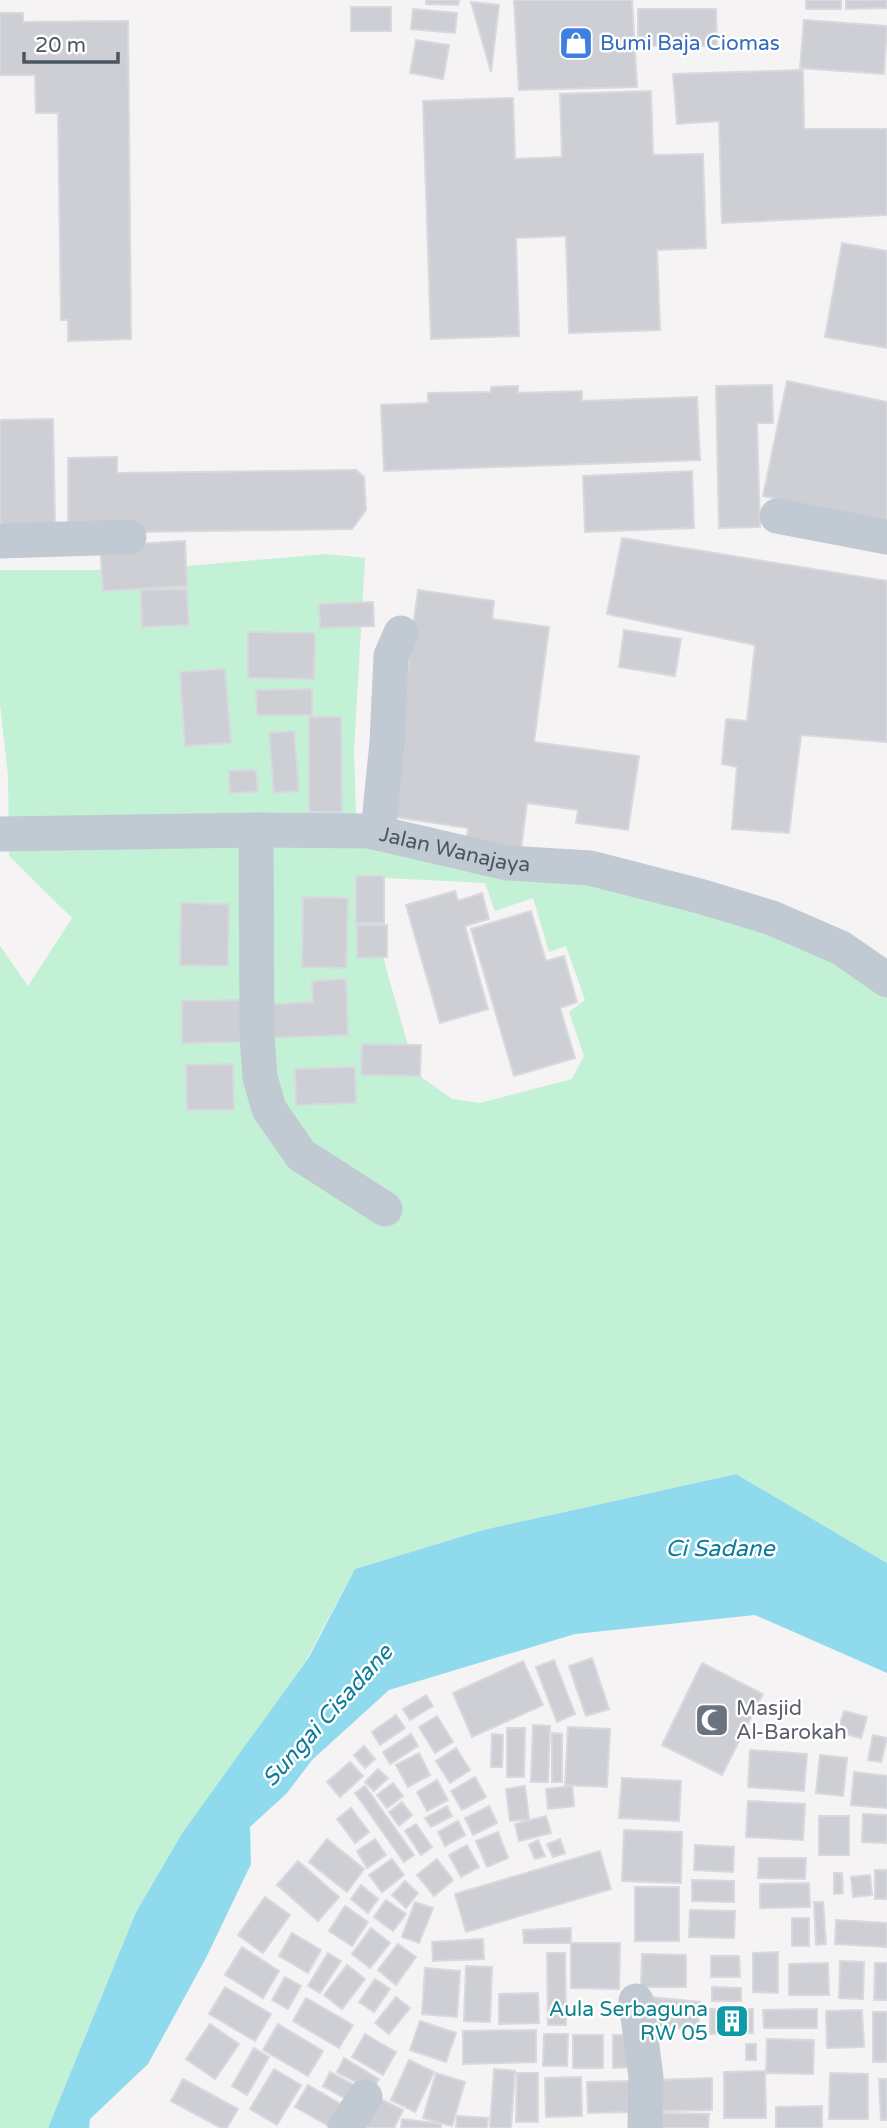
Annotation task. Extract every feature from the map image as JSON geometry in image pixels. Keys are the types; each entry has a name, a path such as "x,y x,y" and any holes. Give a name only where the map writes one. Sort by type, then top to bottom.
{"street":[{"path":"777,516 887,537"},
{"path":"0,541 129,537"},
{"path":"378,833 387,742 391,656 401,633"},
{"path":"256,830 257,1035 260,1077 269,1109 301,1155 385,1209"},
{"name":"Jalan Wanajaya","path":"0,834 256,830 358,830 378,833 507,863 590,868 703,897 772,918 841,948 887,980"},
{"path":"636,2001 646,2077 645,2128"},
{"path":"345,2128 365,2097"}],"green space":[{"path":"327,554 365,558 354,751 356,814 713,900 887,980 887,1563 736,1474 483,1530 355,1569 305,1662 180,1838 136,1912 48,2128 0,2128 0,946 28,986 72,918 9,856 8,776 0,704 0,570 141,570","holes":["366,877 485,883 495,911 533,898 549,952 566,946 585,1000 569,1012 584,1056 572,1079 480,1103 452,1099 416,1073 386,968"]}],"water":[{"name":"Ci Sadane","path":"736,1474 887,1563 887,1673 755,1615 575,1634 389,1690 312,1760 287,1793 250,1827 251,1864 206,1958 148,2064 90,2119 89,2128 48,2128 136,1912 183,1832 309,1657 355,1569 483,1530"}],"building":[{"path":"426,0 459,0 458,5 426,4"},
{"name":"Bumi Baja Ciomas","path":"514,0 632,0 637,87 519,90"},
{"path":"806,0 841,0 841,9 806,9"},
{"path":"846,0 887,0 887,8 846,9"},
{"path":"471,2 499,5 491,72"},
{"path":"351,7 391,7 391,31 351,31"},
{"path":"413,9 457,13 455,33 411,29"},
{"path":"638,9 716,9 717,46 638,46"},
{"path":"0,13 23,13 23,22 128,21 131,339 68,341 68,320 61,320 58,113 36,113 35,75 0,75"},
{"path":"804,20 887,26 884,74 800,68"},
{"path":"416,40 449,45 443,79 410,73"},
{"path":"803,70 804,129 887,129 887,215 722,223 719,121 677,124 673,74"},
{"path":"651,91 653,155 703,154 706,248 657,250 660,330 569,333 566,236 516,238 519,336 431,339 423,101 513,98 515,159 562,157 560,94"},
{"path":"842,243 887,251 887,348 825,337"},
{"path":"787,381 887,402 887,522 763,496"},
{"path":"772,385 773,423 757,423 760,527 719,528 716,386"},
{"path":"518,386 518,393 582,391 582,401 697,397 700,460 384,471 381,405 428,403 428,393 491,392 491,387"},
{"path":"53,419 55,524 0,525 0,420"},
{"path":"117,457 117,473 356,470 364,477 366,510 352,529 68,533 68,458"},
{"path":"692,471 694,528 585,532 583,476"},
{"path":"622,538 887,581 887,742 801,735 789,833 732,829 737,767 722,764 726,719 747,721 755,645 607,614"},
{"path":"185,541 187,586 103,591 100,546"},
{"path":"187,589 189,625 142,627 141,590"},
{"path":"418,590 494,601 492,619 549,627 534,742 639,756 628,830 576,823 578,810 527,803 520,856 466,849 468,828 388,816"},
{"path":"373,602 374,626 320,628 319,604"},
{"path":"624,630 681,639 675,676 619,667"},
{"path":"248,632 315,633 314,679 248,678"},
{"path":"225,669 231,743 185,746 180,672"},
{"path":"312,689 312,715 257,715 256,690"},
{"path":"309,717 341,717 342,812 309,812"},
{"path":"294,731 299,791 274,793 269,733"},
{"path":"256,770 258,792 230,793 229,771"},
{"path":"356,876 384,876 384,923 356,923"},
{"path":"455,891 458,901 482,893 489,919 465,926 488,1009 440,1023 406,905"},
{"path":"303,897 348,898 346,968 302,967"},
{"path":"181,903 229,904 228,966 180,965"},
{"path":"531,911 546,961 564,956 577,1002 560,1008 575,1058 514,1076 471,929"},
{"path":"357,925 387,925 387,957 357,958"},
{"path":"346,979 348,1035 265,1038 263,1005 313,1002 312,981"},
{"path":"242,1000 243,1042 182,1043 182,1001"},
{"path":"362,1044 421,1045 420,1076 361,1075"},
{"path":"233,1064 234,1110 187,1110 186,1065"},
{"path":"355,1067 356,1103 296,1105 295,1069"},
{"path":"592,1658 609,1709 586,1716 569,1666"},
{"path":"554,1660 575,1714 557,1722 536,1667"},
{"path":"523,1661 543,1705 472,1737 453,1693"},
{"name":"Masjid Al-Barokah","path":"702,1663 763,1694 722,1775 662,1745"},
{"path":"426,1695 433,1706 410,1720 403,1709"},
{"path":"844,1711 867,1717 861,1738 838,1732"},
{"path":"396,1715 405,1728 380,1745 372,1732"},
{"path":"437,1716 453,1742 435,1753 419,1727"},
{"path":"533,1725 550,1726 548,1782 531,1782"},
{"path":"568,1727 610,1729 607,1787 565,1785"},
{"path":"507,1728 525,1728 524,1777 507,1777"},
{"path":"552,1733 562,1734 562,1782 552,1782"},
{"path":"411,1734 418,1746 390,1764 383,1752"},
{"path":"492,1734 503,1735 502,1767 491,1767"},
{"path":"873,1735 887,1738 881,1762 868,1760"},
{"path":"364,1746 375,1759 365,1768 354,1755"},
{"path":"456,1748 470,1770 450,1783 436,1761"},
{"path":"750,1750 807,1754 804,1791 748,1787"},
{"path":"419,1753 430,1775 408,1787 396,1765"},
{"path":"820,1755 847,1758 843,1796 816,1793"},
{"path":"350,1762 363,1776 340,1797 327,1782"},
{"path":"378,1769 388,1778 374,1791 365,1782"},
{"path":"854,1772 887,1776 887,1808 851,1805"},
{"path":"475,1777 486,1797 462,1810 451,1791"},
{"path":"622,1778 681,1781 679,1821 619,1818"},
{"path":"437,1780 448,1800 427,1811 417,1792"},
{"path":"393,1783 403,1796 387,1808 377,1795"},
{"path":"365,1786 414,1855 404,1862 355,1793"},
{"path":"525,1786 529,1819 510,1821 506,1789"},
{"path":"572,1786 574,1806 548,1809 546,1789"},
{"path":"748,1801 805,1804 803,1840 746,1837"},
{"path":"402,1802 412,1815 399,1826 389,1812"},
{"path":"447,1806 452,1816 431,1827 425,1818"},
{"path":"489,1806 497,1823 473,1835 465,1818"},
{"path":"351,1808 369,1832 355,1843 337,1819"},
{"path":"863,1814 887,1815 887,1843 862,1842"},
{"path":"546,1816 551,1833 519,1841 515,1824"},
{"path":"819,1816 849,1816 849,1855 819,1855"},
{"path":"458,1821 465,1835 445,1846 438,1832"},
{"path":"416,1824 432,1847 421,1855 405,1831"},
{"path":"624,1830 682,1832 681,1883 622,1881"},
{"path":"498,1832 508,1858 487,1867 476,1841"},
{"path":"327,1839 364,1869 347,1892 309,1862"},
{"path":"375,1839 386,1855 367,1868 357,1851"},
{"path":"560,1839 565,1853 553,1857 547,1844"},
{"path":"538,1840 545,1856 535,1859 529,1845"},
{"path":"467,1845 479,1867 461,1877 449,1855"},
{"path":"695,1845 734,1847 733,1872 694,1870"},
{"path":"600,1851 611,1889 466,1932 455,1894"},
{"path":"759,1858 806,1858 805,1879 758,1878"},
{"path":"392,1859 404,1875 382,1892 369,1875"},
{"path":"437,1859 453,1880 434,1896 417,1875"},
{"path":"298,1861 339,1897 318,1921 277,1885"},
{"path":"875,1870 887,1870 887,1899 875,1899"},
{"path":"834,1873 842,1873 843,1893 834,1894"},
{"path":"870,1875 872,1895 853,1897 851,1877"},
{"path":"692,1880 734,1881 734,1902 692,1901"},
{"path":"405,1881 418,1893 406,1908 392,1895"},
{"path":"809,1883 810,1907 760,1908 760,1884"},
{"path":"361,1885 378,1899 368,1913 351,1899"},
{"path":"635,1887 679,1887 679,1941 635,1941"},
{"path":"265,1897 290,1915 263,1953 238,1935"},
{"path":"386,1900 406,1914 393,1931 374,1917"},
{"path":"415,1902 433,1908 419,1943 402,1937"},
{"path":"814,1902 823,1902 826,1944 816,1945"},
{"path":"345,1906 368,1922 352,1946 329,1931"},
{"path":"690,1910 735,1911 734,1938 689,1937"},
{"path":"792,1918 809,1918 809,1946 792,1946"},
{"path":"836,1920 887,1923 887,1947 835,1944"},
{"path":"371,1928 390,1943 370,1968 352,1954"},
{"path":"571,1928 571,1943 524,1943 523,1930"},
{"path":"292,1933 321,1950 308,1973 279,1956"},
{"path":"483,1939 484,1959 433,1961 432,1942"},
{"path":"571,1943 620,1943 619,1989 571,1988"},
{"path":"398,1944 416,1957 396,1985 378,1970"},
{"path":"242,1947 279,1971 263,1998 225,1975"},
{"path":"778,1952 778,1993 753,1992 753,1953"},
{"path":"328,1953 341,1961 320,1993 308,1986"},
{"path":"547,1953 565,1953 566,2025 548,2025"},
{"path":"642,1954 686,1955 686,1987 641,1987"},
{"path":"711,1956 739,1956 740,1977 711,1977"},
{"path":"840,1961 864,1962 863,1999 839,1998"},
{"path":"828,1963 829,1995 789,1995 789,1964"},
{"path":"875,1963 887,1963 887,2000 874,2000"},
{"path":"347,1965 365,1979 342,2009 324,1995"},
{"path":"466,1966 492,1967 490,2022 464,2021"},
{"path":"425,1968 460,1971 457,2017 422,2014"},
{"path":"285,1977 301,1986 288,2009 272,2000"},
{"path":"375,1979 390,1989 374,2012 359,2002"},
{"path":"225,1987 271,2014 255,2041 209,2014"},
{"path":"712,1987 741,1988 741,2001 712,2001"},
{"path":"538,1993 539,2023 499,2024 499,1994"},
{"path":"396,1997 410,2008 389,2034 375,2023"},
{"path":"650,1997 700,2002 698,2030 647,2025"},
{"path":"306,1998 353,2025 339,2048 293,2021"},
{"name":"Aula Serbaguna RW 05","path":"710,2009 753,2009 753,2033 710,2034"},
{"path":"817,2009 817,2028 764,2028 763,2010"},
{"path":"862,2010 864,2047 827,2048 826,2011"},
{"path":"873,2012 887,2012 887,2062 873,2062"},
{"path":"420,2021 456,2033 446,2062 410,2050"},
{"path":"210,2024 239,2044 215,2079 186,2059"},
{"path":"278,2024 323,2051 308,2076 263,2050"},
{"path":"536,2030 536,2062 463,2064 463,2031"},
{"path":"365,2034 396,2052 383,2075 352,2057"},
{"path":"544,2034 568,2034 567,2066 543,2066"},
{"path":"573,2035 603,2035 603,2068 573,2068"},
{"path":"613,2035 637,2035 637,2067 613,2068"},
{"path":"767,2039 814,2040 813,2074 766,2073"},
{"path":"746,2044 756,2044 756,2060 746,2060"},
{"path":"254,2048 269,2057 247,2095 232,2086"},
{"path":"344,2058 379,2079 372,2091 337,2072"},
{"path":"409,2060 434,2072 415,2112 391,2100"},
{"path":"274,2069 301,2085 277,2125 250,2109"},
{"path":"494,2069 515,2071 511,2128 490,2128"},
{"path":"765,2071 766,2118 724,2118 724,2072"},
{"path":"330,2072 363,2090 355,2104 323,2086"},
{"path":"436,2073 465,2082 452,2126 423,2118"},
{"path":"517,2073 538,2073 538,2122 516,2122"},
{"path":"830,2073 868,2074 868,2119 829,2119"},
{"path":"581,2077 582,2116 546,2117 545,2078"},
{"path":"712,2078 712,2110 656,2111 656,2080"},
{"path":"183,2079 238,2109 227,2128 221,2128 171,2101"},
{"path":"879,2079 887,2079 887,2120 881,2120"},
{"path":"636,2081 636,2112 588,2113 587,2082"},
{"path":"308,2085 351,2110 332,2128 295,2107"},
{"path":"372,2095 403,2110 394,2128 355,2128"},
{"path":"822,2106 822,2128 776,2128 776,2107"},
{"path":"656,2113 709,2114 708,2128 656,2128"},
{"path":"457,2116 488,2118 487,2128 456,2128"},
{"path":"402,2119 441,2124 441,2128 401,2128"}],"place":[{"name":"Bumi Baja Ciomas","path":"576,43"},
{"name":"Masjid Al-Barokah","path":"712,1720"},
{"name":"Aula Serbaguna RW 05","path":"732,2021"}],"water label":[{"name":"Sungai Cisadane","path":"327,1715"}]}
